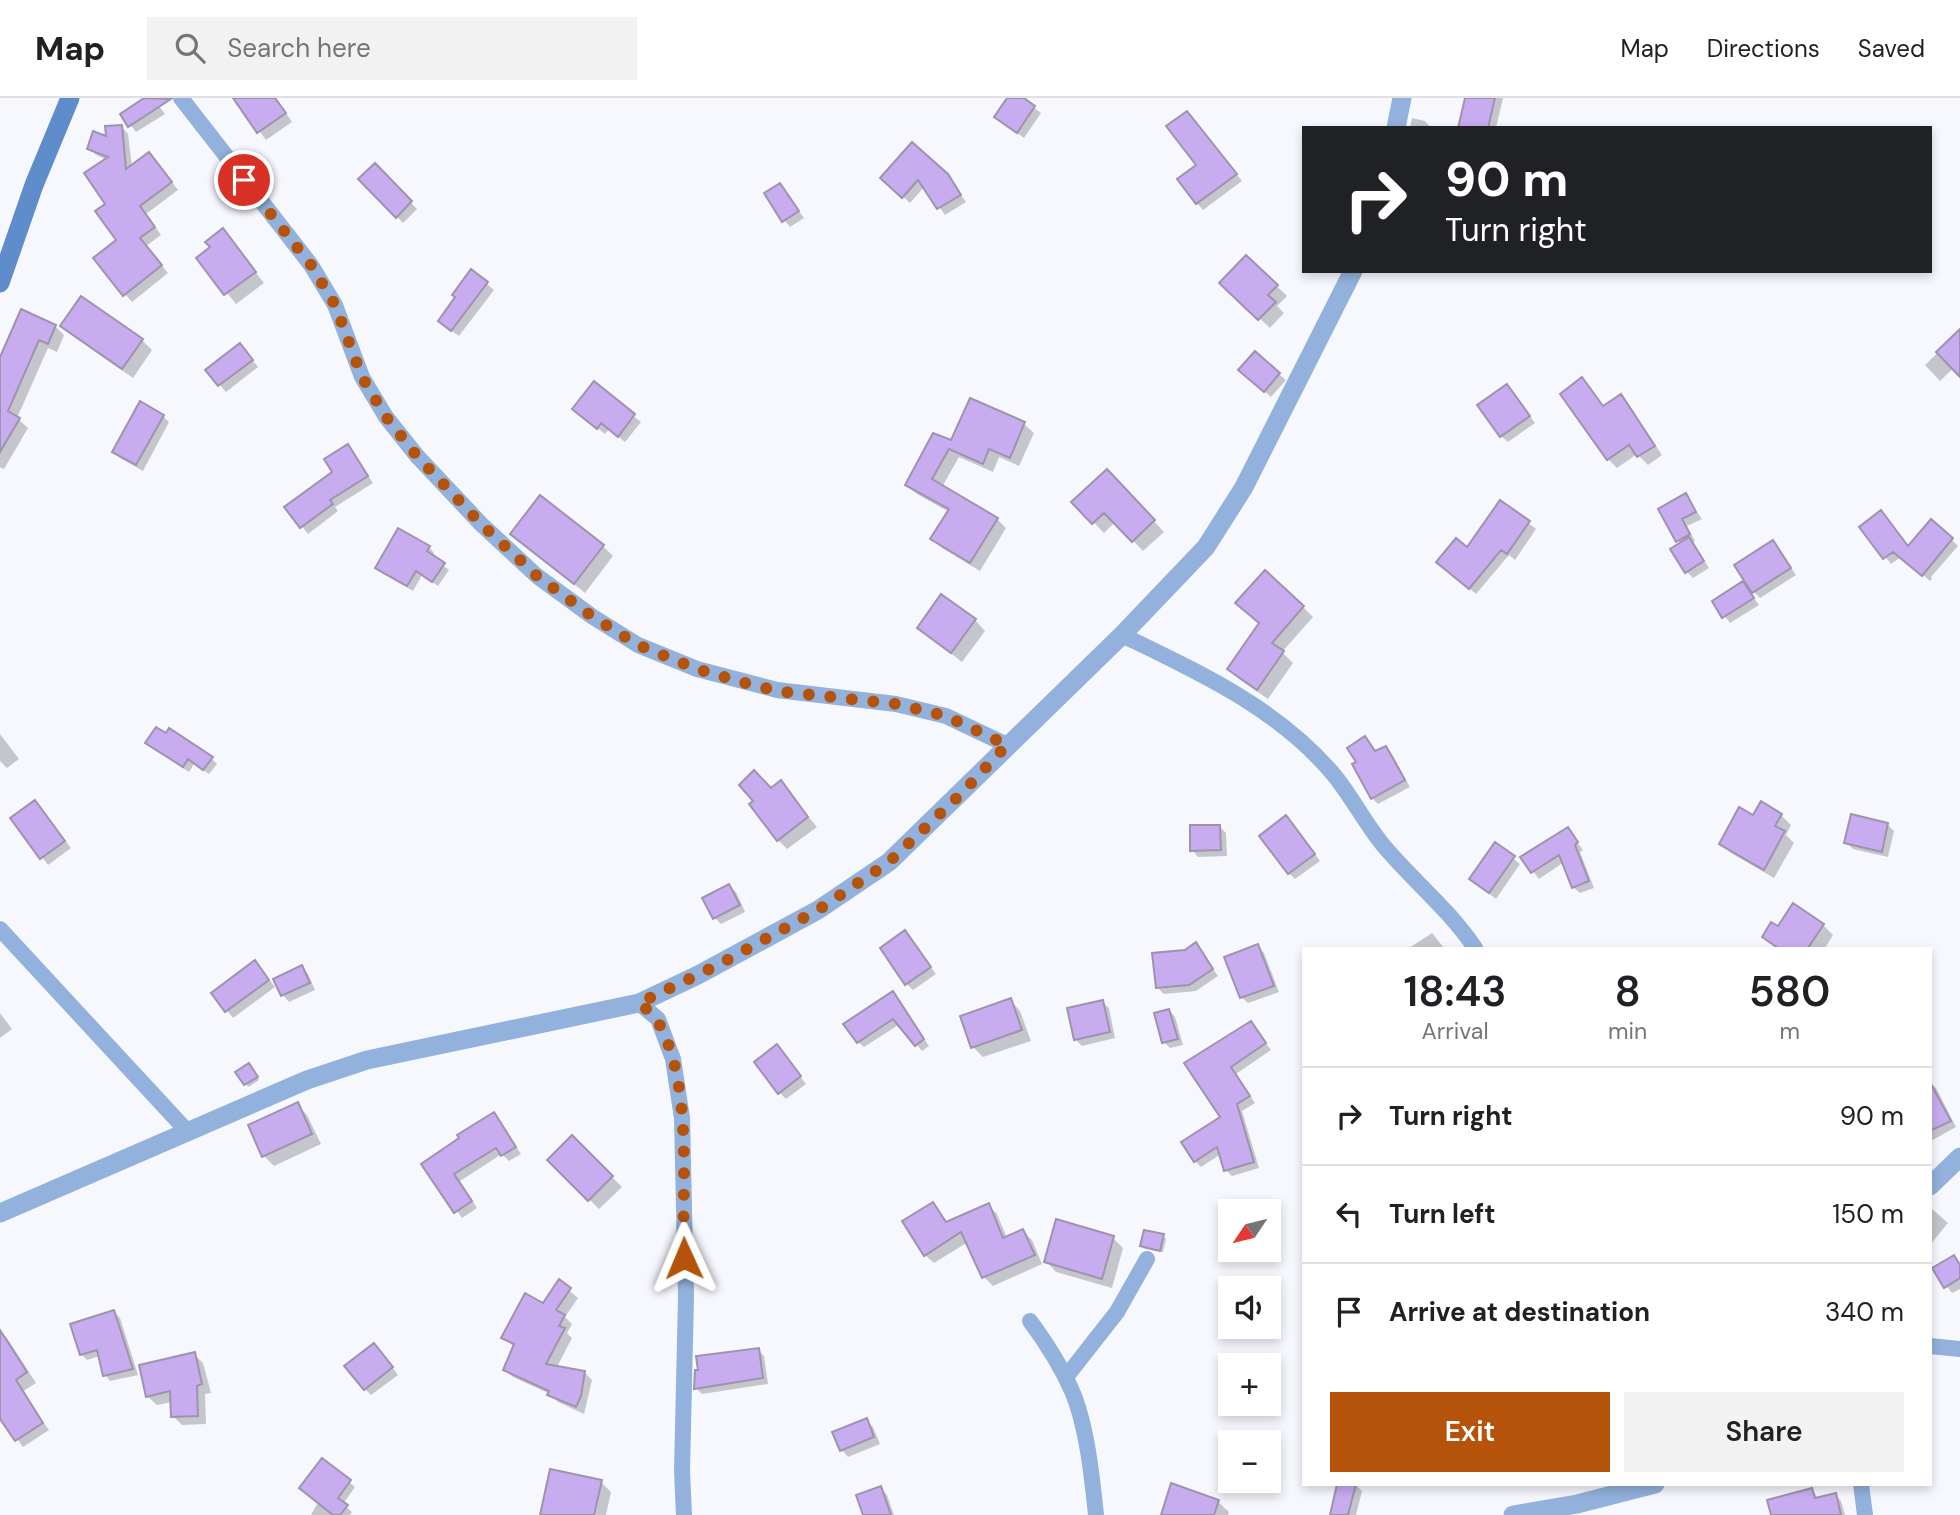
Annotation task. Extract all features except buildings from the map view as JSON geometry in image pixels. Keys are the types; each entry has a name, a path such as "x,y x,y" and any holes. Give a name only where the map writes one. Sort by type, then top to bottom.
{"main road":[{"path":"0,283 34,185 70,98"}],"street":[{"path":"181,98 311,265 335,305 362,377 386,417 417,456 482,525 537,576 593,617 638,645 697,669 777,691 896,704 946,716 1007,745"},
{"path":"1396,126 1402,98"},
{"path":"0,1213 307,1080 367,1060 639,1003 818,910 889,862 1122,635 1206,547 1244,487 1352,273"},
{"path":"1122,635 1207,677 1279,721 1304,742 1335,776 1381,843 1403,868 1435,897 1474,947"},
{"path":"0,929 187,1131"},
{"path":"639,1003 658,1020 673,1059 682,1118 686,1297 682,1471 684,1515"},
{"path":"1932,1184 1960,1157"},
{"path":"1066,1377 1117,1312 1147,1259"},
{"path":"1030,1321 1055,1355 1074,1394 1086,1441 1096,1515"},
{"path":"1932,1346 1960,1349"},
{"path":"1513,1515 1577,1504 1647,1486"},
{"path":"1861,1486 1865,1515"}],"route":[{"path":"244,180 311,265 335,305 362,377 386,417 417,456 482,525 537,576 593,617 638,645 697,669 777,691 896,704 946,716 1007,745 962,793 889,862 818,910 758,944 639,1003 658,1020 673,1059 682,1118 685,1177 684,1258"}]}
